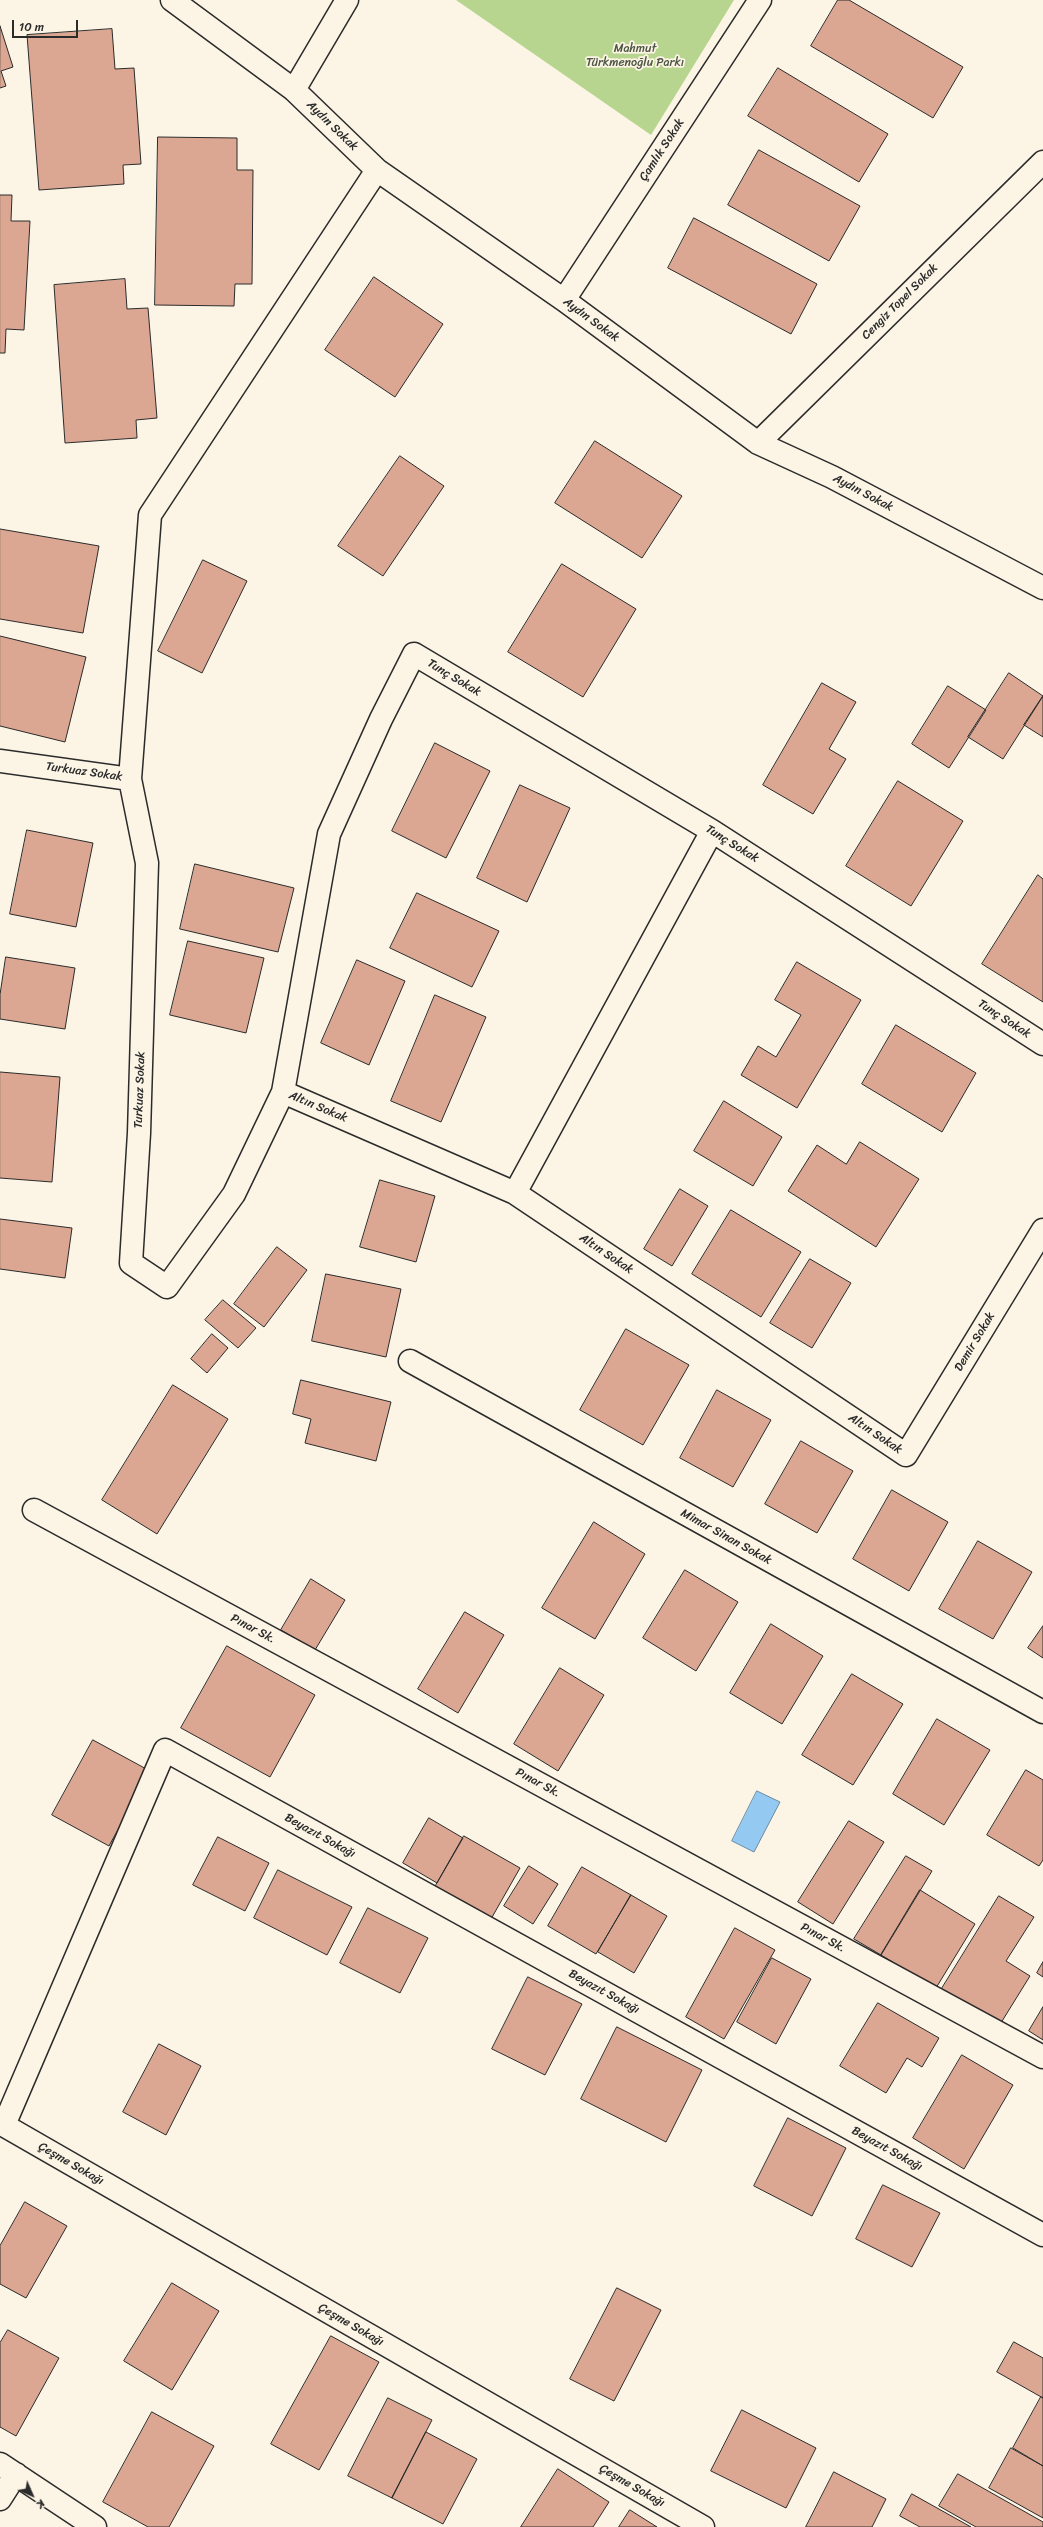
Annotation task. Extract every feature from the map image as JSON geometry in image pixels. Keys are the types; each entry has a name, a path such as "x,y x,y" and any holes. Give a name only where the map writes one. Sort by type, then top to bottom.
{"street":[{"name":"Aydın Sokak","path":"172,0 294,90 377,170 564,300 758,443 832,477 1043,588"},
{"path":"294,90 347,0"},
{"name":"Çamlık Sokak","path":"564,300 760,0"},
{"name":"Cengiz Topel Sokak","path":"758,443 1043,162"},
{"path":"130,779 150,515 377,170"},
{"name":"Tunç Sokak","path":"284,1092 329,834 381,719 414,654 712,831 1043,1044"},
{"name":"Turkuaz Sokak","path":"0,761 130,779 147,863 139,1133 131,1263 167,1288 234,1194 284,1092"},
{"path":"515,1192 712,831"},
{"name":"Altın Sokak","path":"284,1092 515,1192 906,1455"},
{"name":"Demir Sokak","path":"906,1455 1043,1230"},
{"name":"Mimar Sinan Sokak","path":"410,1361 1043,1712"},
{"name":"Pınar Sk.","path":"34,1510 1043,2057"},
{"name":"Beyazıt Sokağı","path":"2,2124 165,1750 1043,2235"},
{"name":"Çeşme Sokağı","path":"2,2124 703,2527"},
{"path":"0,2499 8,2469 95,2527"}],"green space":[{"name":"Mahmut Türkmenoğlu Parkı","path":"456,0 734,0 651,135"}],"water":[{"path":"757,1791 780,1802 754,1852 732,1841"}],"building":[{"path":"838,0 849,0 963,67 933,118 811,46"},
{"path":"0,26 13,67 1,71 6,86 0,88"},
{"path":"112,29 115,69 134,68 141,164 123,165 124,184 39,190 27,35"},
{"path":"778,68 888,134 859,182 748,116"},
{"path":"158,137 237,138 237,170 253,170 252,284 235,284 234,306 155,305"},
{"path":"759,150 860,206 829,261 728,205"},
{"path":"0,195 12,195 11,221 30,221 24,330 6,329 5,353 0,353"},
{"path":"694,218 817,284 791,334 668,268"},
{"path":"374,277 443,324 395,397 325,350"},
{"path":"125,279 127,309 148,308 157,418 136,420 137,438 65,443 54,285"},
{"path":"595,441 682,496 642,558 555,503"},
{"path":"400,456 444,486 383,576 338,546"},
{"path":"0,529 99,546 83,633 0,619"},
{"path":"203,560 247,581 202,673 158,651"},
{"path":"562,564 636,609 583,697 508,652"},
{"path":"0,636 86,657 65,742 0,726"},
{"path":"1009,673 1043,696 1003,759 968,737"},
{"path":"822,683 856,702 829,749 846,759 813,814 763,785"},
{"path":"948,686 986,710 949,768 912,744"},
{"path":"1043,696 1043,737 1024,725"},
{"path":"435,743 490,771 446,858 392,831"},
{"path":"898,781 963,821 911,906 846,866"},
{"path":"520,785 570,808 527,902 477,878"},
{"path":"27,830 93,843 76,927 10,914"},
{"path":"195,864 294,888 278,952 180,929"},
{"path":"1038,875 1043,879 1043,1002 982,964"},
{"path":"417,893 499,931 472,987 390,948"},
{"path":"188,941 264,958 246,1033 170,1015"},
{"path":"6,957 75,968 65,1029 0,1019 0,995"},
{"path":"357,960 405,981 369,1065 321,1043"},
{"path":"797,962 861,1000 797,1108 741,1075 758,1046 776,1057 801,1015 775,1000"},
{"path":"435,995 486,1017 441,1122 391,1101"},
{"path":"896,1025 976,1073 942,1132 862,1084"},
{"path":"0,1072 60,1077 52,1182 0,1178"},
{"path":"724,1101 782,1137 753,1186 694,1151"},
{"path":"860,1142 919,1179 876,1247 788,1191 817,1145 846,1164"},
{"path":"380,1180 435,1196 416,1262 360,1247"},
{"path":"680,1189 708,1206 672,1266 644,1249"},
{"path":"731,1210 801,1252 761,1317 692,1274"},
{"path":"0,1219 72,1228 65,1278 0,1269"},
{"path":"277,1247 307,1270 264,1327 234,1304"},
{"path":"810,1259 851,1283 812,1348 770,1323"},
{"path":"326,1274 401,1289 386,1357 312,1341"},
{"path":"223,1300 256,1328 238,1348 205,1320"},
{"path":"626,1329 689,1365 643,1445 580,1410"},
{"path":"212,1334 228,1348 207,1373 191,1359"},
{"path":"301,1380 391,1402 376,1461 305,1443 311,1419 293,1414"},
{"path":"173,1385 228,1419 157,1534 102,1500"},
{"path":"717,1390 771,1420 733,1487 680,1458"},
{"path":"801,1441 853,1471 817,1533 765,1504"},
{"path":"892,1490 948,1522 909,1591 853,1559"},
{"path":"594,1522 645,1554 595,1639 542,1608"},
{"path":"978,1541 1032,1572 993,1639 939,1609"},
{"path":"685,1570 738,1602 696,1671 643,1638"},
{"path":"311,1579 345,1600 315,1650 281,1630"},
{"path":"465,1612 504,1635 458,1713 418,1689"},
{"path":"771,1624 823,1656 782,1724 730,1693"},
{"path":"1043,1626 1043,1658 1028,1648"},
{"path":"227,1646 315,1695 270,1777 181,1728"},
{"path":"560,1668 604,1695 558,1771 514,1744"},
{"path":"852,1674 903,1704 853,1785 802,1755"},
{"path":"937,1719 990,1750 944,1825 893,1794"},
{"path":"93,1740 150,1771 109,1846 52,1815"},
{"path":"1026,1770 1043,1780 1043,1860 1039,1866 987,1835"},
{"path":"429,1818 463,1838 437,1883 403,1863"},
{"path":"849,1821 884,1842 833,1924 798,1902"},
{"path":"464,1836 520,1868 491,1919 435,1887"},
{"path":"218,1837 269,1863 245,1911 193,1885"},
{"path":"906,1856 932,1871 881,1955 854,1939"},
{"path":"529,1866 558,1884 533,1924 504,1906"},
{"path":"582,1867 631,1895 596,1954 548,1926"},
{"path":"278,1870 352,1907 327,1955 254,1918"},
{"path":"920,1890 975,1924 936,1988 881,1955"},
{"path":"631,1895 667,1916 634,1973 598,1952"},
{"path":"999,1896 1034,1917 1006,1961 1030,1976 999,2026 941,1990"},
{"path":"368,1908 428,1938 400,1993 340,1963"},
{"path":"735,1928 775,1950 724,2039 686,2017"},
{"path":"772,1958 811,1979 776,2044 737,2022"},
{"path":"1043,1962 1043,1977 1037,1973"},
{"path":"528,1977 582,2004 545,2075 492,2049"},
{"path":"878,2003 939,2038 922,2067 907,2058 886,2093 840,2066"},
{"path":"1043,2007 1043,2040 1029,2031"},
{"path":"617,2027 702,2070 666,2142 581,2099"},
{"path":"159,2044 201,2066 166,2135 123,2112"},
{"path":"962,2055 1013,2085 964,2169 913,2138"},
{"path":"788,2118 846,2148 812,2216 754,2186"},
{"path":"883,2185 940,2213 912,2267 856,2239"},
{"path":"25,2202 67,2226 26,2298 0,2284 0,2246"},
{"path":"172,2283 219,2311 172,2390 124,2361"},
{"path":"617,2288 661,2310 614,2401 570,2379"},
{"path":"8,2330 59,2358 16,2436 0,2427 0,2343"},
{"path":"331,2336 379,2362 319,2470 271,2444"},
{"path":"1014,2342 1043,2358 1043,2398 997,2372"},
{"path":"1041,2397 1043,2398 1043,2466 1013,2448"},
{"path":"388,2398 432,2420 392,2498 348,2476"},
{"path":"742,2410 816,2448 786,2508 711,2471"},
{"path":"152,2412 214,2446 169,2527 148,2527 103,2502"},
{"path":"426,2432 477,2459 443,2524 392,2498"},
{"path":"1011,2448 1043,2466 1043,2518 989,2488"},
{"path":"558,2469 609,2502 593,2527 521,2527"},
{"path":"834,2472 886,2499 872,2527 806,2527"},
{"path":"958,2474 1043,2522 1043,2527 976,2527 939,2506"},
{"path":"912,2494 971,2527 920,2527 900,2516"},
{"path":"630,2510 657,2527 619,2527"}]}
